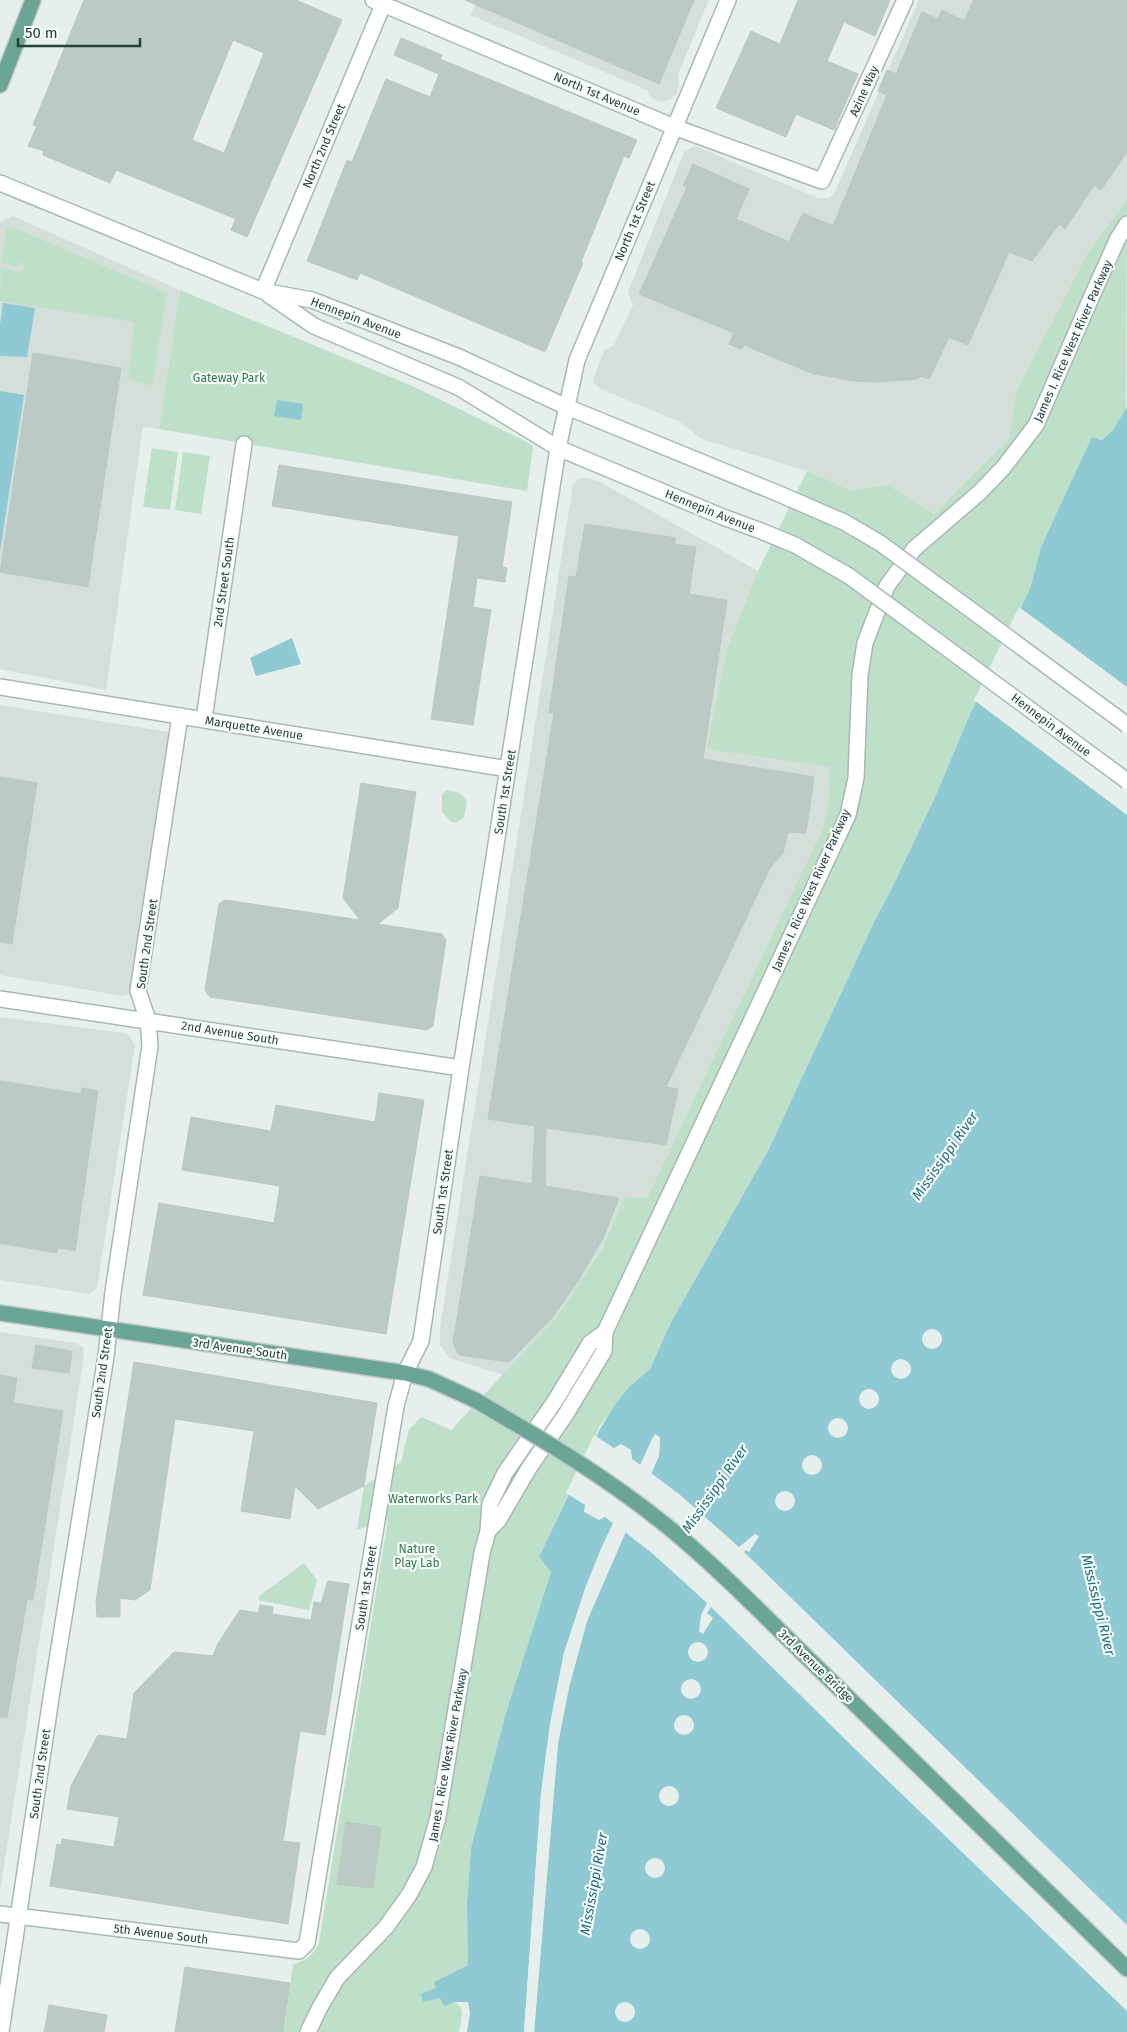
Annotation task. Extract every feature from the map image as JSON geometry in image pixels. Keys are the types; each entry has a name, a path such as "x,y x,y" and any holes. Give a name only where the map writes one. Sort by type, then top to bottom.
{"main road":[{"path":"0,85 33,0"},
{"name":"3rd Avenue South","path":"0,1313 405,1373 429,1379 475,1400"},
{"name":"3rd Avenue Bridge","path":"475,1400 584,1465 674,1532 733,1585 1127,1969"}],"street":[{"name":"North 1st Street","path":"558,448 577,360 728,0"},
{"name":"Azine Way","path":"822,181 905,0"},
{"name":"North 1st Avenue","path":"381,1 674,127 822,181"},
{"name":"North 2nd Street","path":"263,291 381,1"},
{"name":"Hennepin Avenue","path":"0,183 263,291 312,300 459,357 567,407 844,522 880,543 1127,725"},
{"name":"James I. Rice West River Parkway","path":"308,2032 337,1978 386,1927 409,1894 424,1867 438,1817 482,1553 488,1531 490,1504 504,1473 555,1401 590,1343 606,1332 848,814 856,778 860,675 865,643 887,586 914,550 980,492 1003,468 1036,426 1118,238 1127,224"},
{"name":"Hennepin Avenue","path":"263,291 314,326 458,387 558,448 795,545 849,576 1127,781"},
{"name":"2nd Street South","path":"204,719 244,444"},
{"name":"South 1st Street","path":"310,1931 383,1476 396,1406 405,1373 421,1341 461,1068 558,448"},
{"name":"Marquette Avenue","path":"0,687 508,769"},
{"name":"South 2nd Street","path":"1,2032 106,1356 108,1330 147,1070 150,1046 148,1020 138,991 180,716"},
{"name":"2nd Avenue South","path":"0,999 461,1068"},
{"name":"5th Avenue South","path":"0,1914 299,1952 307,1943 310,1931"}],"shaded area":[{"path":"478,0 709,0 678,74 679,86 676,94 670,100 661,102 653,99 647,90 470,15"},
{"path":"919,0 1127,0 1127,199 1088,252 1016,392 1009,439 934,514 888,485 850,490 807,471 702,439 680,422 601,389 595,384 593,379 604,351 614,345 633,305 628,292 684,152 695,146 818,198 829,198 834,194"},
{"path":"13,216 180,290 159,429 143,427 106,690 0,669 0,222"},
{"path":"587,478 600,482 758,571 727,649 830,767 830,796 821,832 647,1198 625,1197 602,1249 556,1318 503,1375 450,1358 440,1345 440,1328 573,484 578,479"},
{"path":"0,705 168,732 170,735 128,994 123,996 0,975"},
{"path":"0,1017 124,1033 130,1037 135,1045 97,1288 89,1294 0,1280"},
{"path":"0,1332 75,1343 83,1347 84,1356 0,1891"}],"green space":[{"path":"1127,199 1126,411 1113,430 1102,440 1093,437 1041,547 1030,589 971,712 935,797 875,920 768,1151 671,1322 650,1369 630,1386 601,1424 539,1557 551,1572 505,1716 471,1848 467,1904 468,1965 434,1982 440,1998 454,2002 461,2008 462,2017 459,2032 284,2032 293,1964 309,1957 319,1943 388,1519 357,1530 364,1486 401,1462 409,1429 422,1417 451,1430 556,1318 602,1249 625,1197 647,1198 821,832 828,800 830,767 707,749 727,649 758,571 807,471 850,490 888,485 934,514 1009,439 1016,392 1088,252"},
{"path":"12,227 167,293 152,386 128,379 134,322 0,301 1,268 21,272 25,267 22,262 17,267 1,263 7,228"},
{"name":"Gateway Park","path":"180,290 410,385 523,440 533,446 527,491 159,429"},
{"path":"152,448 178,452 170,510 143,507"},
{"path":"183,452 210,456 201,514 175,510"},
{"path":"447,790 460,793 467,801 464,818 457,822 451,822 442,812 442,794"},
{"path":"304,1563 317,1580 309,1610 258,1600 259,1596"}],"water":[{"path":"3,303 35,308 27,357 0,356 0,325"},
{"path":"0,391 24,395 0,552"},
{"path":"277,400 303,404 301,420 274,416"},
{"name":"Mississippi River","path":"1127,407 1127,2032 534,2032 558,1743 569,1687 587,1621 659,1456 660,1437 653,1437 600,1551 586,1586 564,1653 550,1724 541,1794 524,2032 467,2032 470,2013 468,2002 455,2002 444,2006 440,1998 423,2002 421,1994 436,1988 434,1982 468,1965 467,1904 471,1848 505,1716 551,1572 539,1557 600,1429 614,1406 630,1386 650,1369 671,1322 768,1151 875,920 935,797 971,712 1030,589 1041,547 1092,437 1102,440 1113,430"},
{"path":"292,638 301,664 256,676 250,658"}],"pier":[{"path":"1019,607 1127,687 1127,815 974,700"},
{"path":"932,1329 939,1332 942,1339 939,1346 932,1349 925,1346 922,1339 925,1332"},
{"path":"901,1359 908,1362 911,1369 908,1376 901,1379 894,1376 891,1369 894,1362"},
{"path":"869,1389 876,1392 879,1399 876,1406 869,1409 862,1406 859,1399 862,1392"},
{"path":"838,1418 845,1421 848,1428 845,1435 838,1438 831,1435 828,1428 831,1421"},
{"path":"655,1434 660,1437 659,1456 651,1473 679,1494 739,1547 755,1534 759,1536 749,1552 746,1550 744,1552 1127,1925 1127,2011 856,1750 711,1607 707,1613 713,1618 703,1634 699,1631 701,1615 707,1603 653,1554 625,1532 587,1621 569,1687 558,1743 534,2032 531,2032 552,1773 567,1687 585,1620 657,1455 658,1439 655,1437 603,1552 589,1587 567,1654 547,1764 526,2032 524,2032 541,1794 550,1724 564,1653 586,1586 614,1524 605,1517 599,1520 584,1512 585,1505 566,1493 594,1435 614,1448 621,1444 631,1450 632,1459 641,1465"},
{"path":"812,1455 819,1458 822,1465 819,1472 812,1475 805,1472 802,1465 805,1458"},
{"path":"785,1491 792,1494 795,1501 792,1508 785,1511 778,1508 775,1501 778,1494"},
{"path":"698,1642 705,1645 708,1652 705,1659 698,1662 691,1659 688,1652 691,1645"},
{"path":"691,1679 698,1682 701,1689 698,1696 691,1699 684,1696 681,1689 684,1682"},
{"path":"684,1715 691,1718 694,1725 691,1732 684,1735 677,1732 674,1725 677,1718"},
{"path":"669,1786 676,1789 679,1796 676,1803 669,1806 662,1803 659,1796 662,1789"},
{"path":"655,1858 662,1861 665,1868 662,1875 655,1878 648,1875 645,1868 648,1861"},
{"path":"640,1929 647,1932 650,1939 647,1946 640,1949 633,1946 630,1939 633,1932"},
{"path":"625,2002 632,2005 635,2012 632,2019 625,2022 618,2019 615,2012 618,2005"}],"building":[{"path":"84,0 296,0 342,20 247,237 231,230 236,219 116,170 110,183 43,155 44,151 28,146 37,126 33,125","holes":["233,40 264,53 224,153 192,140"]},
{"path":"465,0 694,0 659,84"},
{"path":"798,0 890,0 875,36 844,22 827,61 858,74 834,130 796,114 786,137 716,108 751,31 780,44"},
{"path":"974,0 1127,0 1127,152 1101,190 1094,185 1065,229 1059,224 1032,261 1009,252 968,345 949,337 929,379 920,376 918,379 877,382 855,381 814,374 744,345 741,349 729,344 734,333 639,294 687,187 683,186 693,164 749,189 736,219 789,242 803,213 833,226 887,95 878,91 887,70 896,74 922,12 938,19 942,10 964,21"},
{"path":"401,38 442,55 440,59 637,140 629,158 624,156 581,262 583,263 545,352 360,273 357,280 307,261 347,160 352,162 386,79 430,97 439,74 394,55"},
{"path":"33,353 121,368 88,587 0,572"},
{"path":"279,465 512,502 502,567 507,568 505,582 477,578 473,607 491,610 473,725 431,719 459,536 272,506"},
{"path":"585,524 676,538 674,544 696,547 689,594 727,600 703,759 814,777 806,833 788,832 783,853 770,868 666,1087 678,1089 666,1145 546,1128 545,1186 619,1198 604,1236 580,1278 552,1318 509,1362 459,1355 453,1343 480,1176 532,1184 535,1126 488,1119 554,713 549,713 569,576 576,577"},
{"path":"0,777 37,783 12,944 0,942"},
{"path":"361,783 416,792 398,908 378,924 442,934 446,940 433,1026 427,1030 210,997 205,990 219,904 225,900 360,920 343,898"},
{"path":"0,1081 81,1094 82,1088 98,1091 75,1251 58,1248 57,1253 0,1243"},
{"path":"379,1093 424,1100 386,1334 143,1295 159,1203 274,1223 280,1186 182,1170 191,1117 271,1131 276,1105 375,1122"},
{"path":"36,1345 72,1351 69,1373 32,1368"},
{"path":"134,1362 377,1403 364,1486 318,1509 295,1486 290,1519 241,1511 254,1431 175,1419 150,1590 135,1600 120,1598 120,1617 97,1617 96,1601"},
{"path":"0,1375 17,1378 13,1403 63,1411 33,1600 27,1599 7,1718 0,1717"},
{"path":"328,1581 349,1584 325,1735 300,1731 283,1841 300,1843 288,1924 50,1886 57,1844 61,1845 62,1839 114,1847 119,1817 67,1809 71,1786 98,1735 127,1739 134,1693 174,1652 213,1656 217,1645 240,1610 258,1613 260,1605 273,1607 272,1614 311,1620 314,1602 321,1603"},
{"path":"346,1822 381,1827 373,1888 337,1884"},
{"path":"185,1967 290,1983 283,2032 175,2032"},
{"path":"49,2005 107,2015 104,2032 44,2032"}],"park label":[{"name":"Waterworks Park","path":"433,1499"},
{"name":"Nature Play Lab","path":"417,1556"}]}
